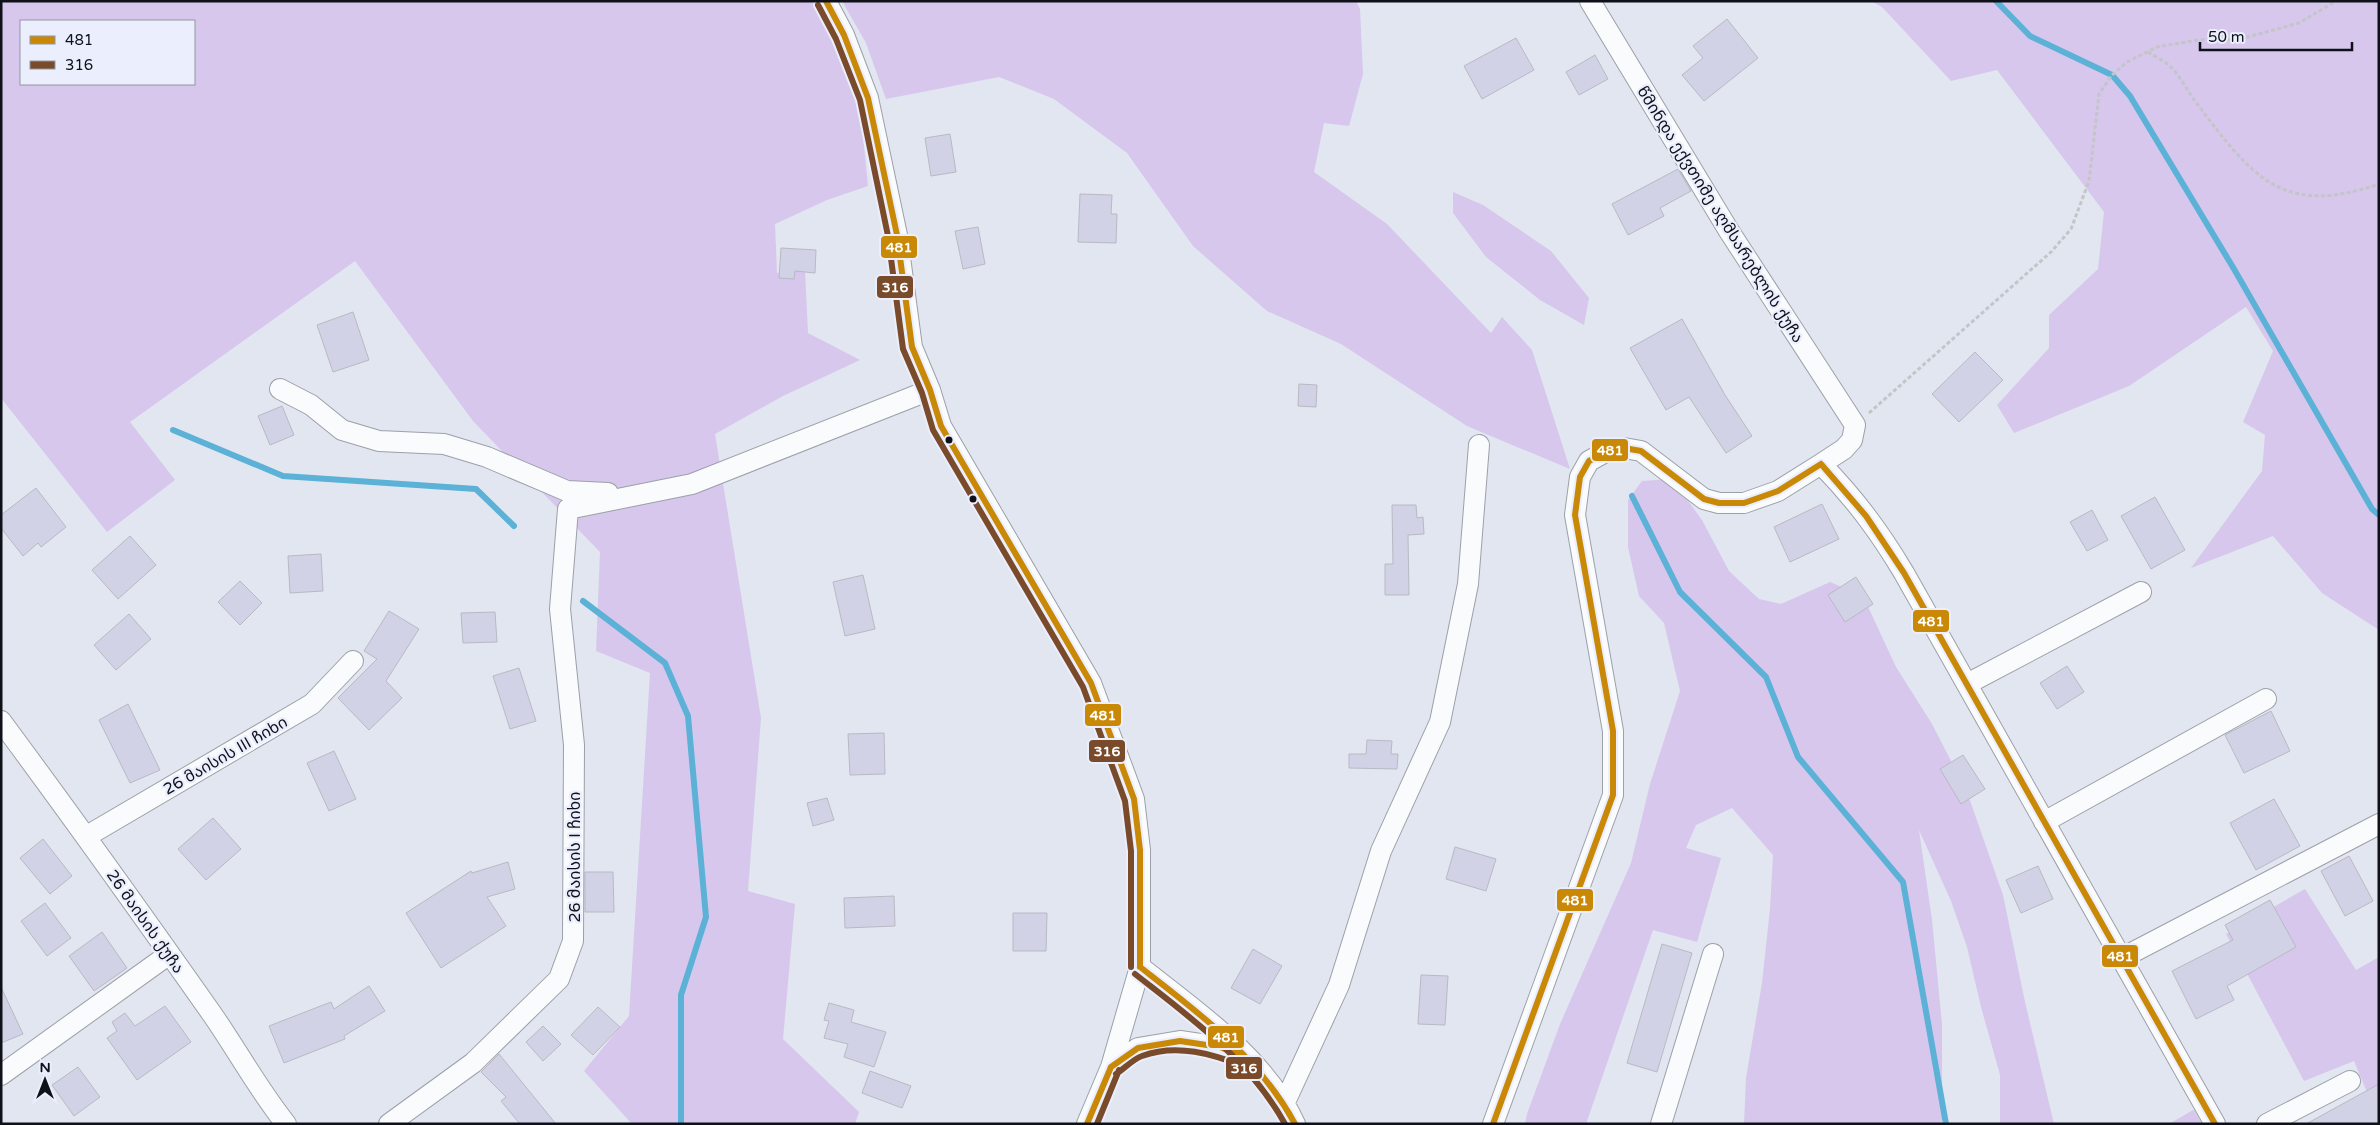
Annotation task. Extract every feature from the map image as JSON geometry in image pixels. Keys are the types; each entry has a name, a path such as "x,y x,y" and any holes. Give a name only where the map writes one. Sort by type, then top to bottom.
{"street":[{"path":"826,1 844,35 868,98 896,235 912,347 930,390 941,426 1091,683 1134,799 1140,850 1140,967 1111,1067 1087,1124"},
{"name":"წმინდა ექვთიმე აღმსარებლის ქუჩა","path":"1590,1 1729,231 1855,425"},
{"path":"280,389 311,405 342,430 379,441 444,444 487,457 567,491 642,494 692,484 930,390"},
{"path":"1493,1124 1613,795 1613,731 1575,516 1580,477 1589,461 1609,450 1624,448 1641,451 1704,499 1719,503 1744,503 1778,491 1844,449 1852,440 1855,425"},
{"path":"1285,1102 1339,986 1380,850 1440,722 1468,584 1479,445"},
{"path":"1821,464 1850,493 1878,529 2215,1124"},
{"name":"26 მაისის I ჩიხი","path":"389,1124 473,1063 559,979 573,941 574,744 560,609 568,509 642,494"},
{"path":"1967,684 2141,592"},
{"name":"26 მაისის III ჩიხი","path":"87,836 312,704 353,661"},
{"path":"2044,822 2266,699"},
{"name":"26 მაისის ქუჩა","path":"1,722 87,836 168,955 212,1015 263,1096 286,1124"},
{"path":"2120,959 2379,824"},
{"path":"1661,1124 1713,954"},
{"path":"1,1075 168,955"},
{"path":"1140,967 1187,1004 1250,1059 1285,1102 1294,1124"},
{"path":"1111,1067 1138,1048 1180,1040 1220,1047 1250,1059"},
{"path":"2267,1124 2350,1081"}],"path":[{"path":"1855,425 2051,252 2071,229 2089,181 2099,94 2112,75 2127,62 2157,47 2198,40 2240,39 2299,23 2336,1"},
{"path":"2148,52 2170,66 2232,149 2274,187 2295,195 2324,197 2352,193 2379,184"}],"shaded area":[{"path":"1,1 814,1 850,66 860,106 868,186 827,200 775,224 777,273 805,270 808,333 860,360 783,396 715,434 761,718 748,891 795,904 783,1039 859,1112 855,1124 632,1124 584,1071 629,1016 650,673 596,651 600,552 473,421 355,261 130,422 175,480 107,532 1,398"},
{"path":"842,1 1356,1 1360,9 1363,74 1349,126 1324,123 1314,172 1387,224 1491,333 1502,317 1532,350 1570,469 1467,426 1341,344 1267,311 1193,246 1127,153 1054,99 999,77 886,99 866,43"},
{"path":"1871,1 2379,1 2379,630 2322,593 2273,536 2191,568 2262,471 2265,435 2243,422 2273,351 2246,307 2129,386 2014,433 1997,405 2049,348 2049,315 2098,269 2104,212 1997,70 1951,81 1882,7"},
{"path":"1453,192 1483,205 1551,251 1589,298 1584,325 1540,300 1486,257 1453,213"},
{"path":"1672,479 1702,520 1729,571 1759,599 1781,604 1830,582 1863,596 1896,667 1932,724 1967,792 2003,895 2025,1002 2054,1124 2000,1124 2000,1075 1967,947 1951,901 1919,830 1932,920 1942,1024 1942,1124 1744,1124 1746,1078 1762,983 1770,909 1773,855 1732,808 1696,825 1686,848 1721,858 1697,942 1653,930 1586,1124 1525,1124 1560,1024 1631,863 1650,784 1680,691 1664,623 1639,596 1628,547 1628,500 1642,481"},
{"path":"2305,889 2356,970 2379,957 2379,1121 2354,1061 2304,1081 2226,934"},
{"path":"2193,1110 2202,1124 2169,1124"}],"building":[{"path":"1727,19 1758,58 1704,101 1682,75 1703,58 1693,46"},
{"path":"1516,38 1534,70 1482,99 1464,66"},
{"path":"1595,55 1608,79 1579,95 1566,72"},
{"path":"950,134 956,172 931,176 925,138"},
{"path":"1678,169 1691,191 1660,208 1664,216 1628,235 1612,204"},
{"path":"1080,194 1112,195 1111,214 1117,214 1116,243 1078,242"},
{"path":"978,227 985,264 963,269 955,231"},
{"path":"781,248 816,250 815,273 795,271 794,279 779,278"},
{"path":"353,312 369,360 333,372 317,325"},
{"path":"1682,319 1725,395 1752,436 1726,453 1689,397 1666,410 1630,348"},
{"path":"1975,352 2003,380 1959,422 1932,394"},
{"path":"1299,384 1317,385 1316,407 1298,406"},
{"path":"282,406 294,435 270,445 258,416"},
{"path":"36,488 66,527 41,547 38,543 23,556 1,528 1,515"},
{"path":"2155,497 2185,550 2151,569 2121,516"},
{"path":"1822,504 1839,539 1790,562 1774,527"},
{"path":"1392,505 1416,505 1417,518 1423,517 1424,534 1408,535 1409,595 1385,595 1385,564 1393,564"},
{"path":"2092,510 2108,540 2087,551 2070,522"},
{"path":"130,536 156,565 118,599 92,570"},
{"path":"321,554 323,591 290,593 288,556"},
{"path":"863,575 875,629 845,636 833,582"},
{"path":"1856,577 1873,604 1845,622 1828,595"},
{"path":"240,581 262,603 240,625 218,602"},
{"path":"389,611 419,629 386,681 402,698 369,730 338,698 377,659 364,651"},
{"path":"495,612 497,642 463,643 461,613"},
{"path":"129,614 151,639 116,670 94,645"},
{"path":"2067,666 2084,692 2057,709 2040,683"},
{"path":"519,668 536,721 510,729 493,676"},
{"path":"128,704 160,770 130,783 99,720"},
{"path":"2271,711 2290,751 2244,773 2225,735"},
{"path":"884,733 885,774 850,775 848,734"},
{"path":"1367,740 1392,741 1391,754 1398,754 1397,769 1349,768 1349,754 1366,754"},
{"path":"334,751 356,799 329,811 307,763"},
{"path":"1963,755 1985,789 1961,804 1940,769"},
{"path":"827,798 834,820 813,826 807,803"},
{"path":"2274,799 2300,846 2256,870 2230,823"},
{"path":"213,818 241,849 206,880 178,849"},
{"path":"43,839 72,876 50,894 20,858"},
{"path":"1455,847 1496,859 1486,891 1446,879"},
{"path":"2349,856 2373,901 2345,916 2321,871"},
{"path":"508,862 515,889 487,897 506,926 441,968 406,913 471,871 472,873"},
{"path":"2038,866 2053,899 2021,913 2006,880"},
{"path":"585,872 613,872 614,912 585,912"},
{"path":"894,896 895,926 845,928 844,898"},
{"path":"2270,900 2296,947 2227,986 2234,1000 2196,1019 2172,971 2233,940 2225,925"},
{"path":"45,903 71,938 47,956 21,921"},
{"path":"1013,913 1047,913 1046,951 1013,951"},
{"path":"102,932 127,968 94,991 69,956"},
{"path":"1662,944 1692,953 1657,1072 1627,1063"},
{"path":"1253,949 1282,966 1260,1004 1231,988"},
{"path":"1421,975 1448,976 1445,1025 1418,1024"},
{"path":"369,986 385,1011 344,1036 345,1039 284,1063 269,1026 331,1002 334,1009"},
{"path":"1,987 23,1034 1,1043"},
{"path":"829,1003 854,1010 851,1022 886,1032 874,1067 844,1057 848,1044 824,1038 829,1021 824,1020"},
{"path":"165,1006 191,1042 137,1080 107,1038 117,1031 112,1022 125,1013 135,1026"},
{"path":"598,1007 620,1027 593,1055 571,1035"},
{"path":"543,1026 561,1044 543,1061 526,1042"},
{"path":"499,1054 556,1124 520,1124 501,1101 506,1097 481,1072"},
{"path":"78,1067 100,1097 74,1116 52,1085"},
{"path":"870,1071 911,1086 902,1108 862,1093"},
{"path":"2379,1084 2379,1124 2306,1124"}],"waterway":[{"path":"1996,1 2030,36 2112,75 2130,96 2234,269 2372,509 2379,515"},
{"path":"173,430 283,476 476,489 514,526"},
{"path":"1632,496 1680,592 1766,677 1798,757 1903,882 1946,1124"},
{"path":"583,601 665,663 688,716 706,917 681,995 681,1124"}],"transit line":[{"name":"481","path":"826,1 844,35 868,98 897,235 912,347 930,390 941,426 1091,683 1134,799 1140,850 1140,967"},
{"name":"316","path":"818,5 836,39 860,100 888,236 903,349 922,393 933,430 1083,687 1125,801 1131,851 1131,967"},
{"name":"481","path":"1493,1124 1613,795 1613,731 1575,515 1580,477 1589,461 1609,450 1624,448 1641,451 1704,499 1719,503 1744,503 1778,491 1821,464"},
{"name":"481","path":"1821,464 1866,516 1904,573 2215,1124"},
{"name":"481","path":"1140,967 1205,1019 1246,1057 1264,1078 1295,1124"},
{"name":"316","path":"1135,974 1198,1024 1237,1060 1271,1101 1285,1124"},
{"name":"481","path":"1111,1067 1138,1048 1180,1041 1220,1047 1249,1059"},
{"name":"316","path":"1116,1074 1139,1057 1168,1050 1208,1054 1246,1067"},
{"name":"481","path":"1087,1124 1111,1067"},
{"name":"316","path":"1097,1124 1119,1070"}]}
